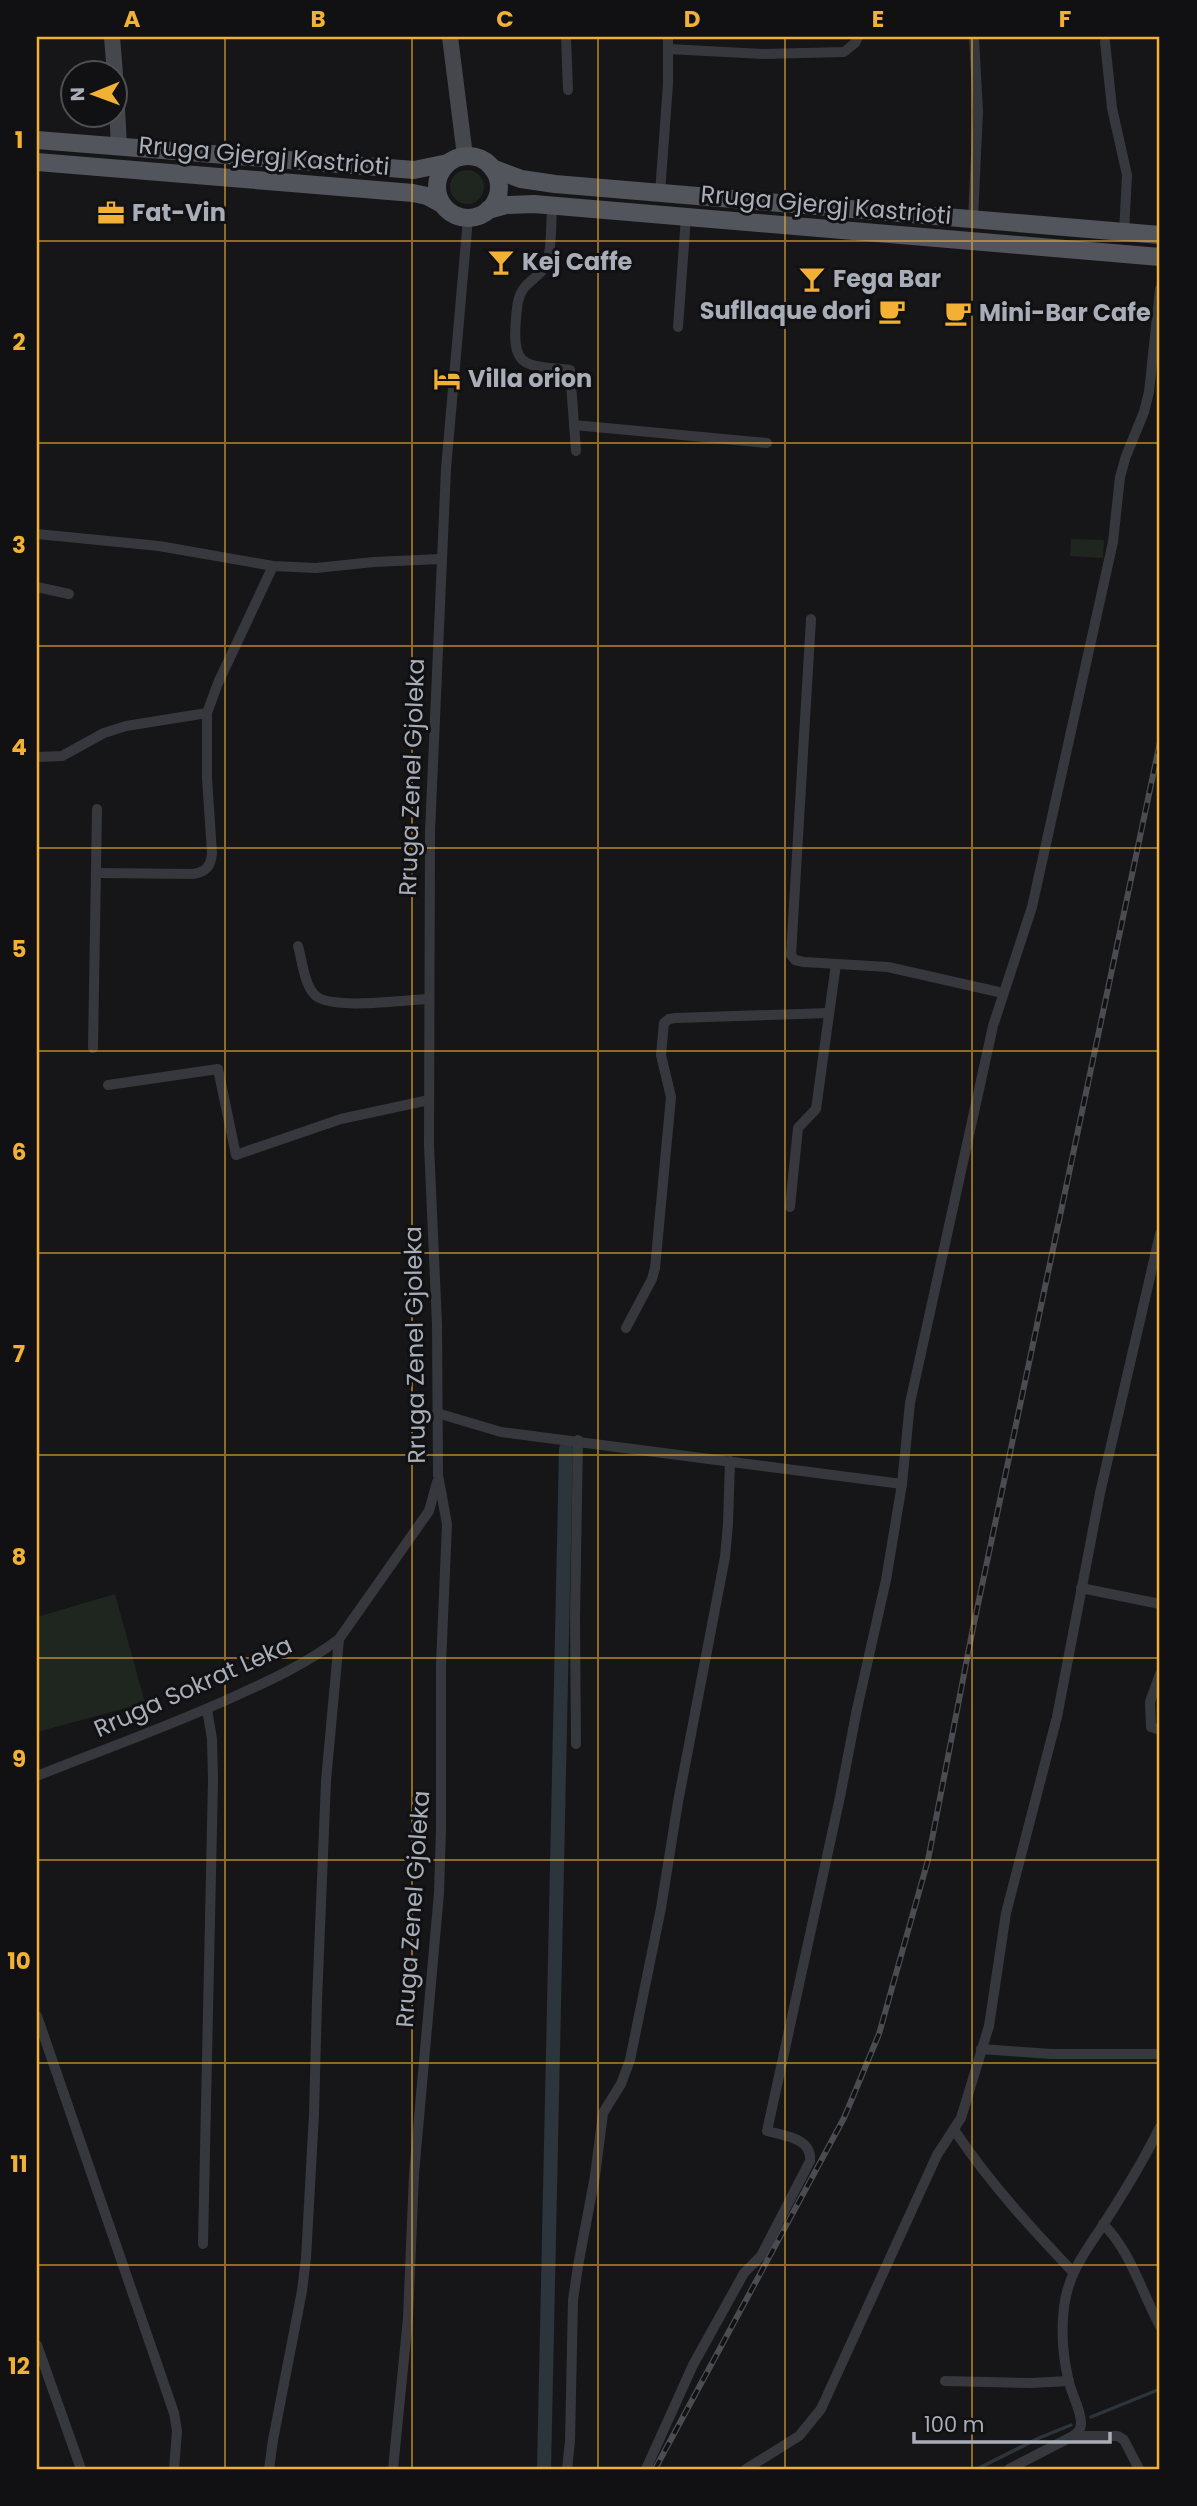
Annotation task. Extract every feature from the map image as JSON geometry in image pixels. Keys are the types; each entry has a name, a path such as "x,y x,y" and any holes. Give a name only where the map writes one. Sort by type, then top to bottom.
{"main road":[{"name":"Rruga Gjergj Kastrioti","path":"37,140 414,170 456,159"},
{"path":"477,157 492,168 498,182 498,190 488,210 468,218 449,211 442,204 437,187 442,170 456,159 477,157"},
{"name":"Rruga Gjergj Kastrioti","path":"37,162 413,193 427,196 442,204"},
{"name":"Rruga Gjergj Kastrioti","path":"492,168 537,182 1160,234"},
{"name":"Rruga Gjergj Kastrioti","path":"488,210 519,203 552,205 1160,257"}],"street":[{"path":"112,37 114,60"},
{"path":"450,37 456,159"},
{"path":"566,37 568,90"},
{"path":"660,193 668,37"},
{"path":"668,49 763,54 844,52 858,37"},
{"path":"973,219 978,112 974,37"},
{"path":"1105,42 1112,108 1127,175 1124,232"},
{"path":"117,130 118,147"},
{"path":"552,205 548,260 545,269 524,287 520,296 514,347 518,356 527,363 570,370 576,451"},
{"path":"678,327 686,217"},
{"name":"Rruga Zenel Gjoleka","path":"393,2469 408,2318 414,2174 439,1892 447,1524 438,1475 429,1100 430,832 440,559 468,218"},
{"path":"646,2469 709,2335 744,2273 761,2256 810,2161 811,2151 806,2144 767,2131 886,1580 902,1484 910,1403 993,1026 1032,907 1113,542 1120,477 1144,412 1156,369 1160,289"},
{"path":"574,425 767,443"},
{"path":"37,534 159,546 273,566 316,568 440,559"},
{"path":"96,873 193,874 207,869 212,853 207,778 207,713 214,691 273,566"},
{"path":"37,587 69,594"},
{"path":"811,619 791,955 795,960 888,967 1003,993"},
{"path":"37,757 62,756 104,733 126,726 207,713"},
{"path":"93,1048 97,809"},
{"path":"298,946 313,994 322,1000 381,1002 428,999"},
{"path":"790,1206 798,1128 816,1109 836,964"},
{"path":"625,1328 652,1279 654,1268 671,1097 661,1055 664,1023 676,1018 829,1013"},
{"path":"108,1085 218,1069 236,1155 341,1119 429,1100"},
{"path":"746,2469 799,2436 821,2409 937,2155 955,2131 965,2106 994,1999 1006,1913 1057,1717 1100,1493 1160,1234"},
{"path":"437,1413 501,1432 902,1484"},
{"path":"576,1744 578,1440"},
{"path":"567,2469 573,2300 578,2266 595,2176 603,2113 621,2084 630,2060 653,1949 725,1557 729,1524 730,1461"},
{"name":"Rruga Sokrat Leka","path":"37,1776 207,1709 281,1676 339,1639 429,1511 435,1498 438,1475"},
{"path":"1081,1588 1160,1604"},
{"path":"269,2469 306,2258 326,1781 339,1639"},
{"path":"1160,1674 1150,1702 1151,1727 1160,1730"},
{"path":"203,2244 212,1780 212,1739 207,1709"},
{"path":"37,2016 174,2413 177,2431 174,2469"},
{"path":"981,2049 1051,2054 1160,2054"},
{"path":"1009,2469 1073,2437 1080,2430 1081,2421 1069,2381 1063,2327 1064,2307 1073,2272 1160,2127"},
{"path":"955,2131 1014,2207 1073,2272"},
{"path":"1104,2224 1116,2236 1160,2326"},
{"path":"37,2345 81,2469"},
{"path":"945,2381 1069,2381"},
{"path":"1073,2437 1118,2436 1124,2440 1139,2469"}],"shaded area":[{"path":"467,170 479,175 484,187 479,199 467,204 455,199 450,187 455,175"},
{"path":"1071,539 1104,540 1103,558 1070,556"},
{"path":"115,1594 145,1703 37,1732 37,1617"}],"waterway":[{"path":"544,2469 566,1449"},
{"path":"1091,2417 1160,2389"},
{"path":"977,2469 1071,2425"}],"railway":[{"path":"655,2469 844,2118 879,2034 928,1860 972,1633 1160,742"}],"place":[{"name":"Fat-Vin","path":"111,213"},
{"name":"Kej Caffe","path":"501,262"},
{"name":"Fega Bar","path":"812,279"},
{"name":"Sufllaque dori","path":"892,311"},
{"name":"Mini-Bar Cafe","path":"958,313"},
{"name":"Villa orion","path":"447,379"}]}
